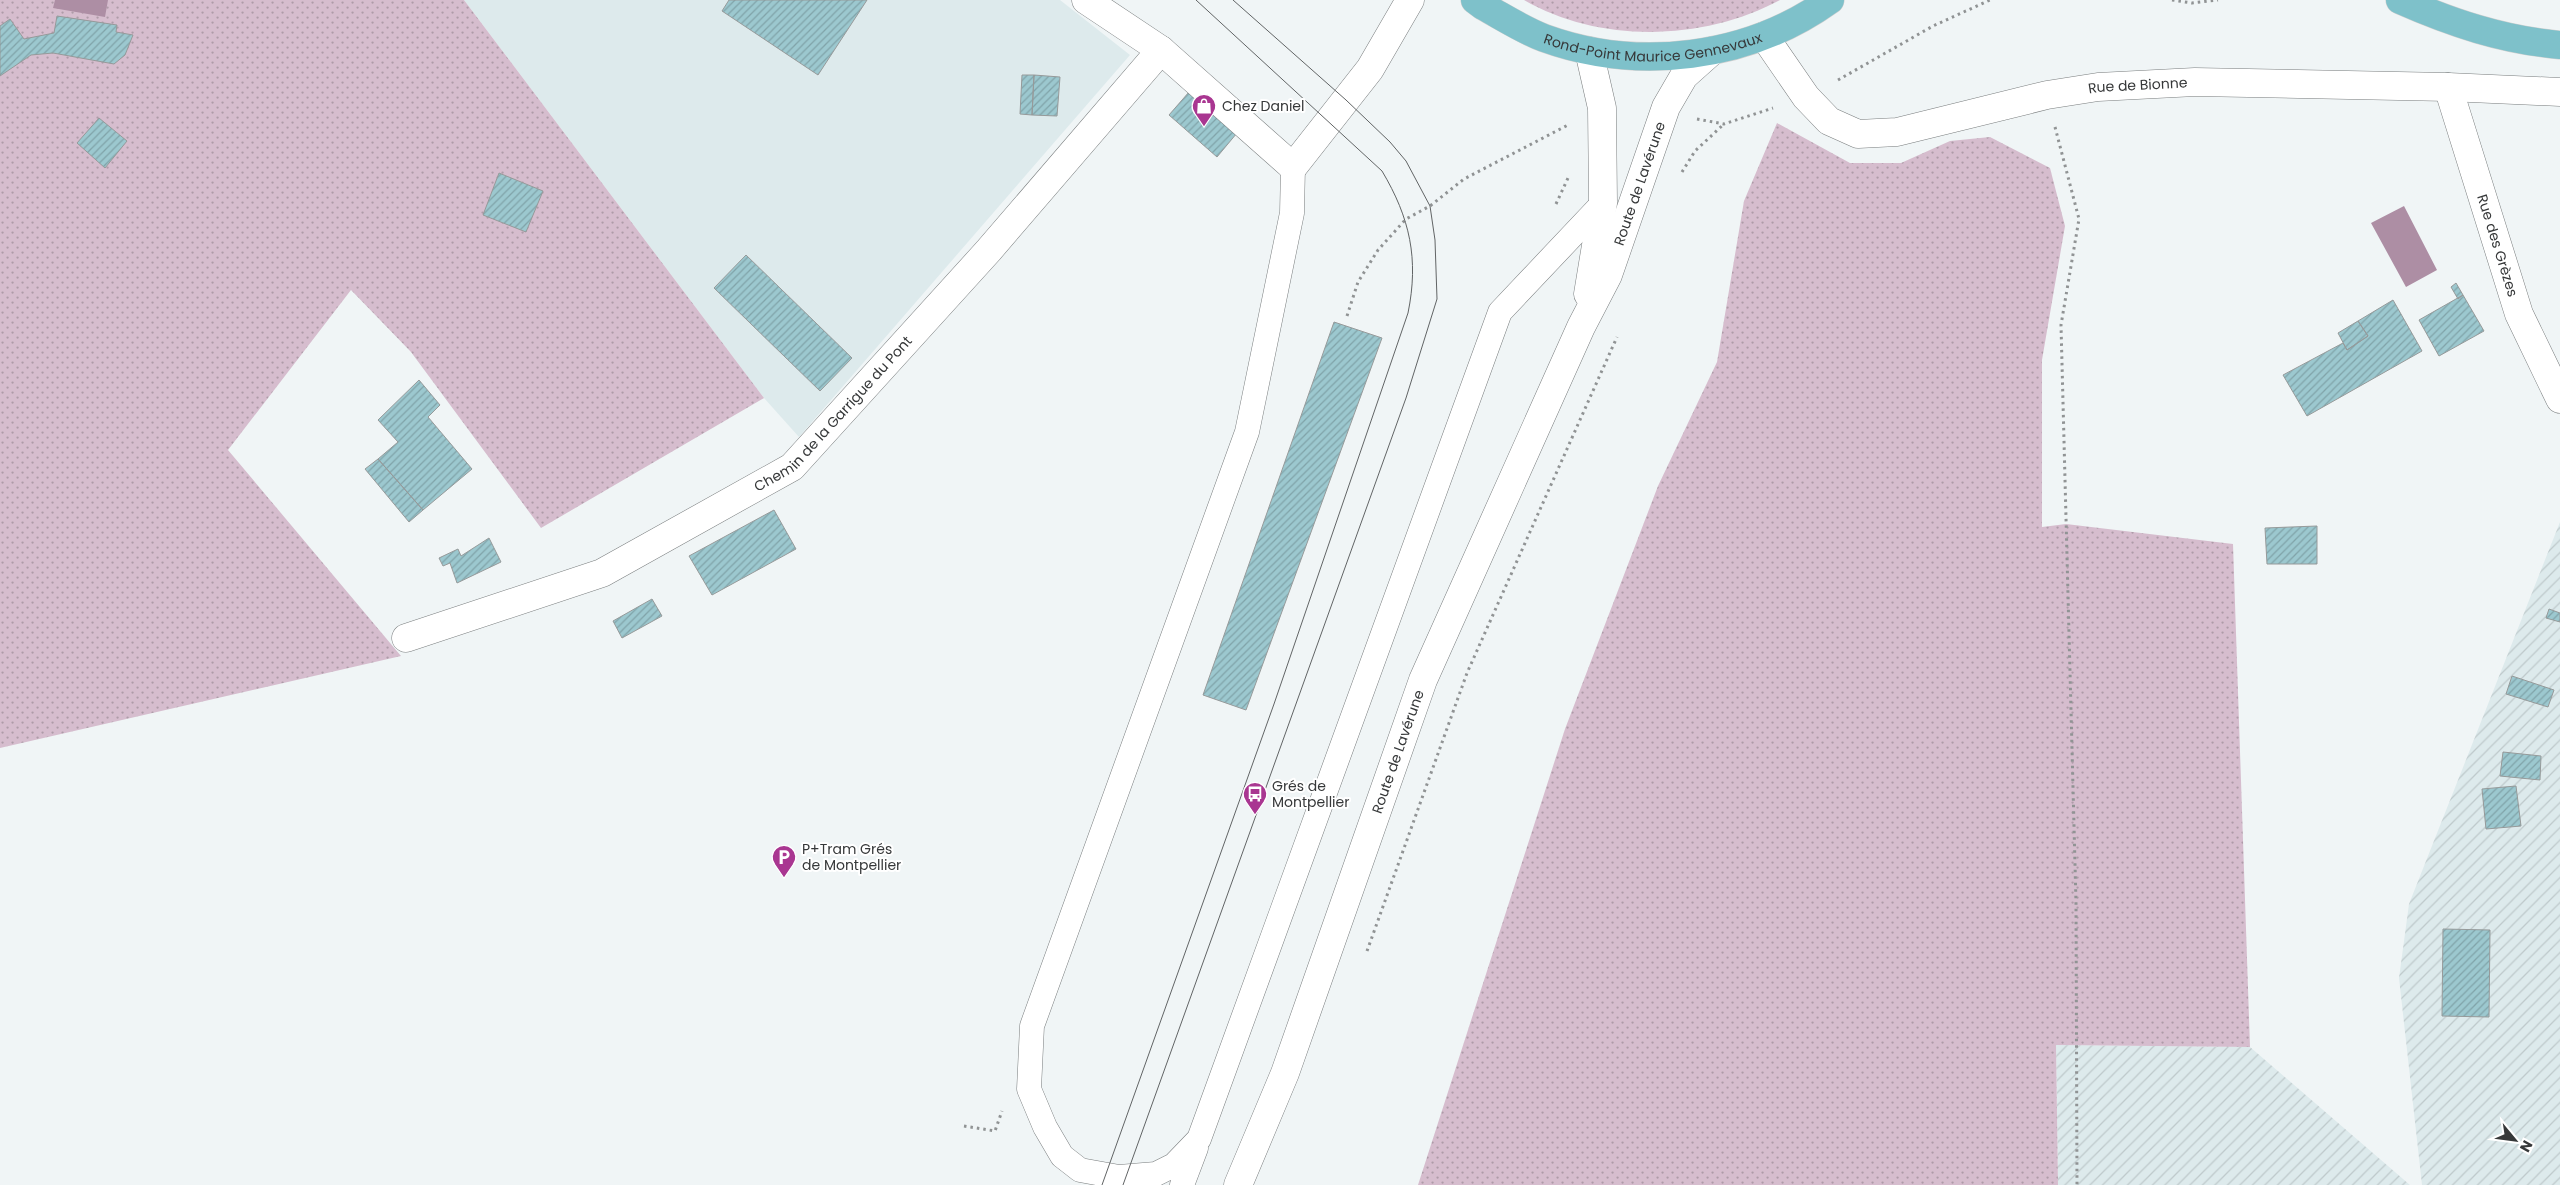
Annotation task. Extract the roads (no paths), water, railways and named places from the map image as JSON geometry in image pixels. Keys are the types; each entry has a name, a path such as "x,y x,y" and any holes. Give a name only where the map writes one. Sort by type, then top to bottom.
{"main road":[{"name":"Rond-Point Maurice Gennevaux","path":"1475,0 1543,37 1589,51 1629,56 1664,57 1712,52 1764,36 1812,12 1830,0"},
{"path":"2400,0 2464,26 2503,38 2555,46"}],"street":[{"path":"1086,0 1161,50 1293,167 1370,68 1410,0"},
{"name":"Rue de Bionne","path":"1764,36 1806,97 1829,121 1858,134 1897,132 2047,95 2098,87 2195,82 2448,87 2560,92"},
{"name":"Chemin de la Garrigue du Pont","path":"406,638 602,573 792,467 989,250 1161,50"},
{"name":"Route de Lavérune","path":"1581,327 1603,203 1602,108 1589,51"},
{"name":"Route de Lavérune","path":"1238,1185 1286,1073 1423,680 1581,327 1608,274 1666,107 1684,76 1712,52"},
{"name":"Rue des Grèzes","path":"2448,87 2519,314 2560,399"}],"lane":[{"path":"1199,1140 1174,1165 1156,1174 1119,1177 1080,1170 1062,1156 1045,1126 1030,1089 1032,1026 1246,432 1292,213 1293,167"},
{"path":"1182,1185 1500,312 1603,203"}],"tram line":[{"path":"1102,1185 1274,704 1408,313 1413,275 1410,239 1405,222 1392,188 1382,171 1196,0"},
{"path":"1123,1185 1406,398 1437,299 1435,240 1430,206 1406,161 1390,142 1346,100 1233,0"}],"place":[{"name":"Chez Daniel","path":"1204,127"},
{"name":"Grés de Montpellier","path":"1255,815"},
{"name":"P+Tram Grés de Montpellier","path":"784,878"}]}
